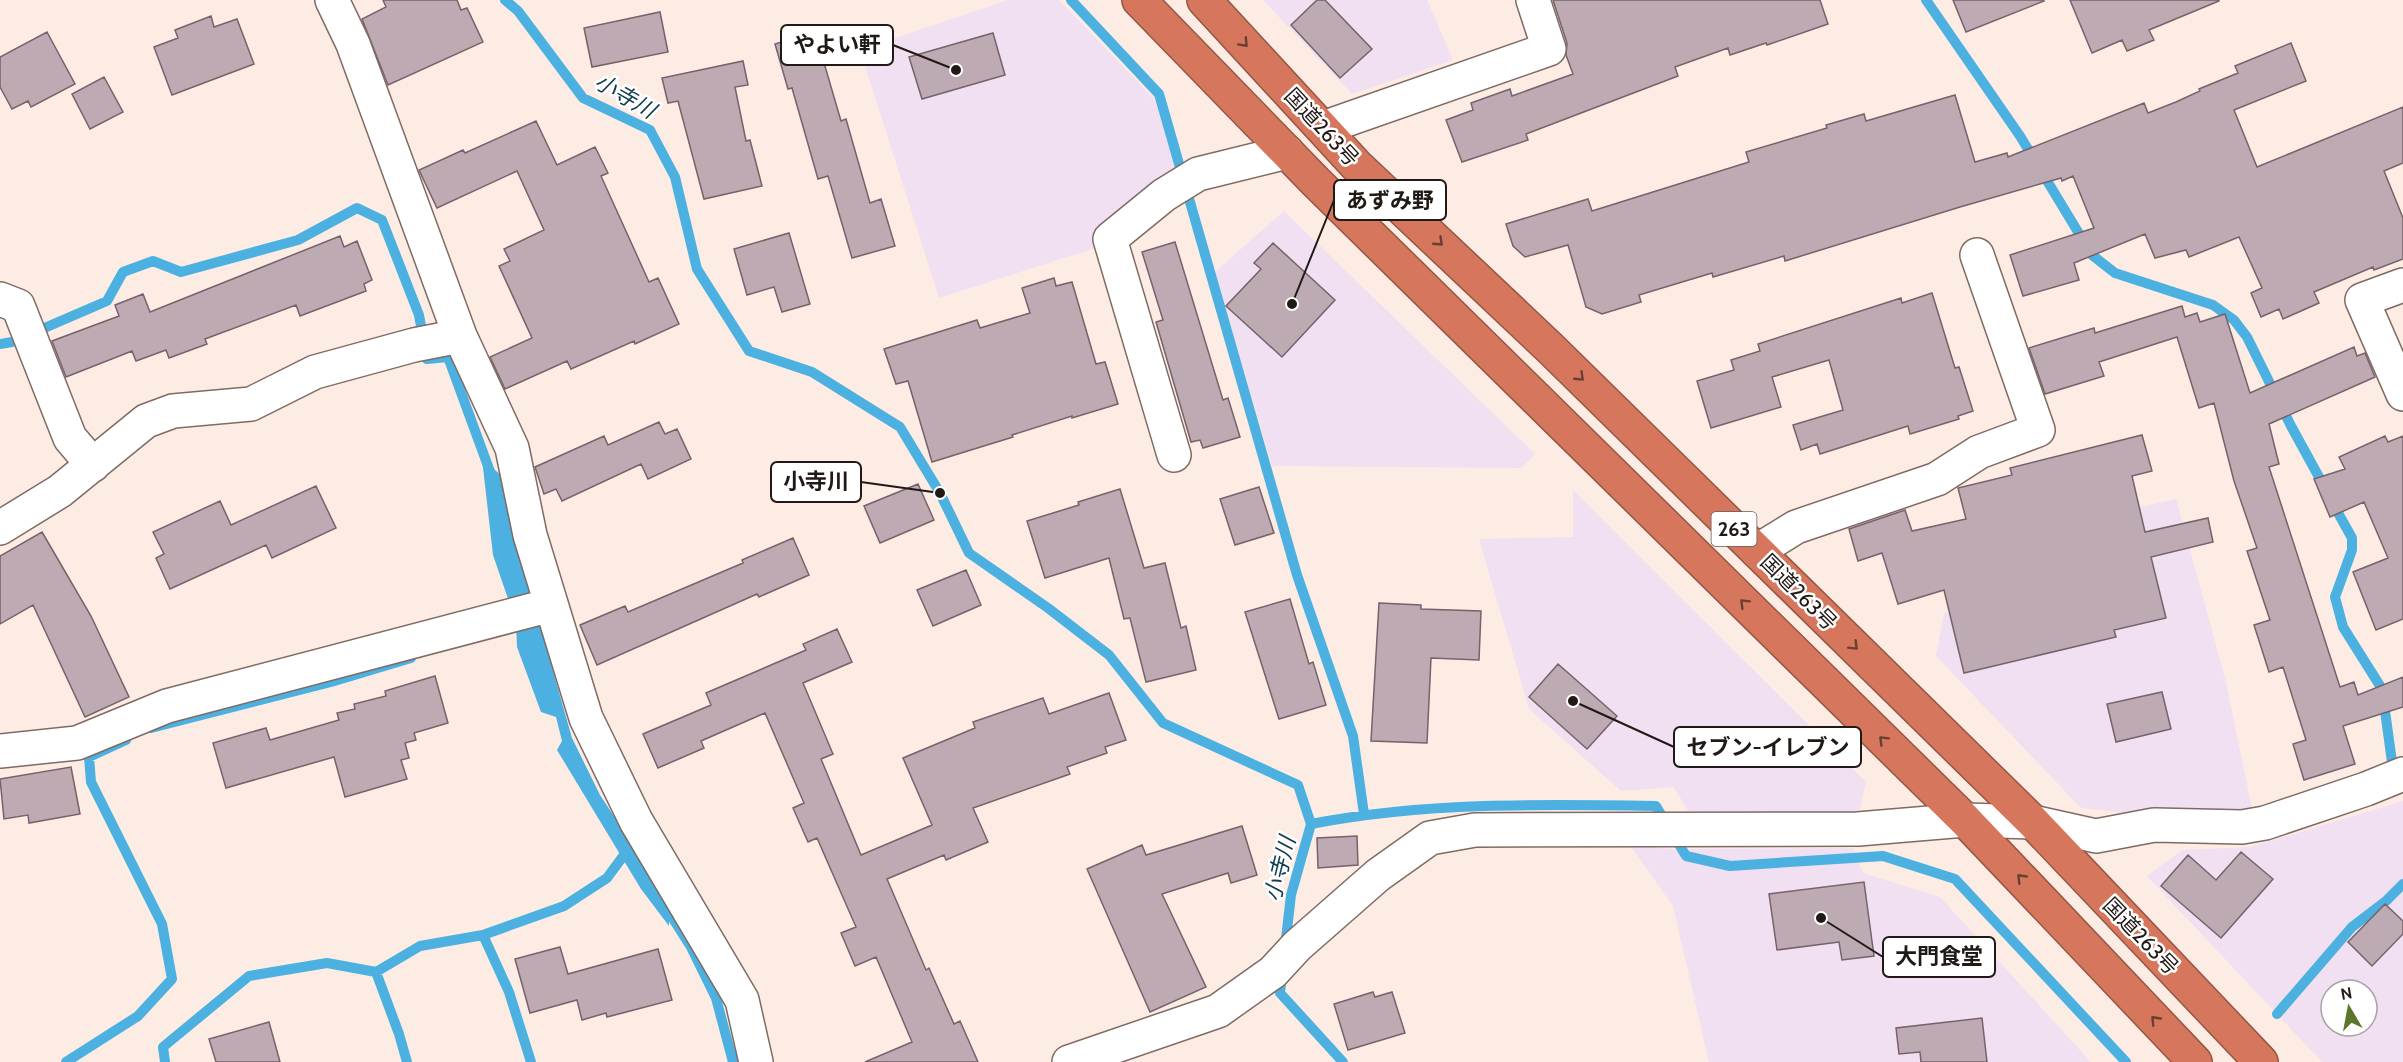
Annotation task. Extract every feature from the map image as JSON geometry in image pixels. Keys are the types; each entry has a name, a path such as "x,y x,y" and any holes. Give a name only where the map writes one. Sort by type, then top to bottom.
{"highway":[{"name":"国道263号","path":"1140,0 1287,152 1965,820 2195,1062"},
{"name":"国道263号","path":"1204,0 1356,165 1550,348 2033,822 2261,1062"}],"street":[{"path":"332,0 353,44 438,340 512,448 530,535 586,718 636,821 742,1000 756,1062"},
{"path":"1323,128 1549,49 1533,0"},
{"path":"1174,455 1110,239 1164,195 1198,174 1287,152"},
{"path":"1757,551 1796,527 1937,479 1979,452 2037,430 1977,255"},
{"path":"2403,285 2362,300 2403,394"},
{"path":"20,323 70,438 93,465"},
{"path":"0,528 60,491 146,421 172,411 251,404 315,372 438,340"},
{"path":"0,751 77,743 167,706 551,605"},
{"path":"1068,1062 1218,1011 1273,972 1297,946 1378,875 1430,838 1475,830 1858,829 1965,820 2033,822 2096,836 2154,825 2242,827 2265,823 2403,774"}],"shaded area":[{"path":"1008,0 1059,0 1154,99 1189,185 1114,242 939,298 860,50"},
{"path":"1263,0 1427,0 1453,60 1352,94"},
{"path":"1284,211 1535,454 1521,468 1272,466 1215,272"},
{"path":"1573,490 1866,782 1859,813 1691,816 1674,787 1621,791 1529,709 1479,539 1573,537"},
{"path":"2176,499 2225,678 2252,809 2125,813 2081,808 1936,656 1944,613 2048,593 2033,531"},
{"path":"2403,801 2403,1062 2322,1062 2147,876 2182,850 2250,847"},
{"path":"1629,844 1666,849 1853,848 1863,873 1940,897 2091,1062 1709,1062 1673,906"}],"water":[{"path":"482,459 502,476 572,738 600,795 669,899 669,926 641,889 557,750 562,741 556,717 541,712 517,647 516,622 493,555"}],"building":[{"path":"383,0 457,0 461,10 467,8 483,42 388,85 362,19 386,7"},
{"path":"1317,0 1325,0 1372,49 1340,78 1291,25"},
{"path":"1553,0 1820,0 1828,24 1730,55 1728,48 1675,67 1678,76 1526,134 1528,140 1462,162 1446,120 1473,110 1471,103 1510,89 1512,96 1573,74 1566,55 1567,43"},
{"path":"1953,0 2043,0 2044,1 1966,32"},
{"path":"2070,0 2219,1 2149,30 2154,40 2127,51 2122,40 2092,53"},
{"path":"660,12 668,52 592,67 584,28"},
{"path":"211,16 214,27 237,19 254,64 172,95 154,47 178,38 175,30"},
{"path":"47,32 75,84 31,107 28,101 12,109 0,87 0,57"},
{"path":"815,32 841,121 846,119 870,203 881,199 895,246 852,258 828,176 818,179 792,88 788,89 775,44"},
{"path":"993,33 1005,75 922,99 909,57"},
{"path":"2291,43 2306,81 2234,110 2257,167 2403,107 2403,163 2384,171 2403,218 2403,259 2374,270 2373,267 2314,292 2319,303 2283,319 2279,309 2261,317 2251,293 2262,288 2239,237 2189,257 2186,250 2155,258 2145,234 2074,263 2079,280 2023,296 2010,255 2094,228 2073,176 2062,181 2061,178 1960,207 1785,261 1784,256 1713,277 1712,273 1639,295 1641,302 1602,314 1586,307 1568,245 1525,257 1513,246 1506,224 1588,199 1592,211 1749,162 1746,152 1827,128 1826,125 1864,114 1866,121 1955,95 1975,162 2007,153 2008,157 2144,103 2148,113 2176,102 2200,91 2199,89 2238,73 2235,66"},
{"path":"743,61 748,85 735,87 746,141 750,140 762,186 704,199 678,101 668,103 662,78"},
{"path":"104,77 123,112 90,129 72,94"},
{"path":"536,121 557,165 595,147 608,173 601,176 649,282 658,278 679,324 571,369 567,361 505,389 490,357 532,338 499,266 510,261 504,249 544,230 517,171 437,208 419,170 463,150 465,153"},
{"path":"789,233 810,304 782,312 774,287 747,295 734,249"},
{"path":"340,236 344,247 357,241 372,280 364,284 366,291 300,316 296,305 205,339 207,344 169,358 166,350 136,361 132,351 66,377 52,341 119,316 115,305 143,294 150,312"},
{"path":"1175,242 1223,400 1228,398 1240,437 1203,448 1200,440 1191,442 1156,322 1163,320 1142,252"},
{"path":"1273,243 1335,300 1282,357 1226,306 1261,269 1254,263"},
{"path":"1054,278 1056,286 1072,282 1096,364 1105,362 1118,404 1072,418 1072,416 932,462 908,381 896,384 884,349 977,320 980,328 1030,313 1022,288"},
{"path":"1932,293 1955,368 1959,367 1973,411 1958,416 1959,419 1910,434 1908,426 1820,454 1817,444 1801,450 1793,425 1843,410 1829,360 1772,377 1781,407 1711,428 1697,381 1734,370 1731,360 1760,351 1758,344 1901,298 1902,303"},
{"path":"2182,306 2185,317 2197,313 2200,322 2225,314 2250,393 2354,347 2357,356 2365,353 2375,377 2269,424 2279,464 2269,467 2340,687 2354,682 2358,695 2403,677 2403,707 2343,726 2355,764 2304,780 2293,744 2306,740 2283,667 2269,672 2254,625 2270,620 2247,551 2257,548 2234,481 2214,403 2199,408 2177,337 2099,362 2104,376 2045,394 2029,348 2094,328 2095,333"},
{"path":"659,422 665,434 677,429 691,459 648,479 641,464 562,501 556,489 544,494 535,467 604,436 608,445"},
{"path":"2142,435 2152,471 2132,476 2145,532 2208,518 2213,542 2151,557 2166,618 2114,630 2116,637 1964,673 1944,590 1898,604 1882,553 1858,561 1849,529 1905,510 1912,531 1966,519 1958,488 2012,475 2010,468"},
{"path":"2385,436 2388,442 2403,436 2403,619 2376,630 2353,572 2388,558 2364,502 2330,517 2314,479 2345,469 2339,457"},
{"path":"918,484 934,520 880,543 864,506"},
{"path":"316,486 336,528 272,558 266,545 170,589 156,558 164,554 153,532 220,501 231,525"},
{"path":"1259,487 1274,533 1235,545 1220,499"},
{"path":"1120,489 1144,568 1165,563 1181,628 1186,626 1196,670 1146,682 1130,618 1124,619 1109,558 1045,578 1027,521"},
{"path":"42,532 91,616 129,697 85,717 33,605 0,624 0,556"},
{"path":"793,538 809,575 759,597 757,594 597,665 580,625 625,606 628,612 743,563 742,560"},
{"path":"966,570 981,605 933,626 917,590"},
{"path":"1290,599 1309,664 1313,662 1326,705 1279,719 1245,612"},
{"path":"1379,603 1421,605 1421,609 1481,611 1479,660 1431,658 1427,743 1371,741"},
{"path":"837,629 852,662 803,683 833,754 821,759 861,855 932,825 903,758 975,728 973,722 1043,698 1049,714 1109,693 1126,740 1105,747 1107,753 1067,767 1070,774 973,808 988,842 946,860 944,855 887,879 926,970 929,968 954,1024 960,1021 978,1062 865,1062 912,1042 876,957 855,966 841,933 856,927 817,838 808,842 793,808 804,803 765,713 701,741 704,748 658,768 643,734 711,705 706,693 806,650 803,644"},
{"path":"1558,664 1617,716 1587,749 1529,697"},
{"path":"435,676 448,723 414,733 416,740 405,743 409,758 401,760 407,779 345,797 334,757 226,788 213,743 266,728 270,740 339,720 337,713 355,709 354,704 386,696 385,691"},
{"path":"2162,692 2171,729 2116,742 2107,704"},
{"path":"71,767 80,814 29,823 28,815 4,819 0,779"},
{"path":"1242,826 1257,875 1231,883 1228,873 1162,894 1206,987 1150,1012 1087,869 1142,845 1146,855"},
{"path":"1357,836 1358,865 1318,868 1317,838"},
{"path":"2241,852 2273,879 2221,938 2161,886 2188,855 2216,880"},
{"path":"1864,882 1874,956 1842,960 1839,942 1777,950 1769,894"},
{"path":"2385,904 2403,921 2403,934 2372,966 2348,942"},
{"path":"560,947 568,974 658,949 672,1000 607,1017 606,1013 582,1020 577,1000 530,1013 515,959"},
{"path":"1373,992 1375,997 1392,992 1405,1033 1348,1050 1334,1004"},
{"path":"1982,1018 1987,1062 1921,1062 1920,1052 1899,1054 1896,1028"},
{"path":"269,1022 280,1062 216,1062 209,1039"}],"waterway":[{"name":"小寺川","path":"505,0 518,11 583,98 650,130 675,177 697,269 749,351 812,372 900,427 940,493 969,553 1048,608 1109,655 1163,723 1298,785 1311,824 1291,895 1285,947"},
{"path":"1071,0 1159,94 1297,575 1353,736 1364,814"},
{"path":"1926,0 2020,136 2092,255 2115,273 2213,305 2234,320 2247,337 2325,488"},
{"path":"0,344 12,342 107,301 123,272 153,261 181,272 298,240 357,208 382,220 419,315 427,359 448,357 492,477"},
{"path":"2332,502 2352,538 2352,550 2335,597 2343,627 2382,689 2392,762 2397,774"},
{"path":"151,728 331,682 411,658"},
{"path":"66,1062 138,1016 172,979 162,924 91,782 89,757 126,740"},
{"path":"1311,824 1440,808 1527,805 1656,806 1686,856 1730,866 1883,856 1955,879 2126,1062"},
{"path":"165,1062 163,1047 249,976 327,963 376,972 420,946 483,935 564,906 607,878 624,855"},
{"path":"2277,1014 2352,927 2386,901 2403,884"},
{"path":"662,901 691,947 716,998 733,1062"},
{"path":"483,935 509,992 531,1062"},
{"path":"376,972 407,1062"},
{"name":"小寺川","path":"1282,974 1280,993 1343,1062"}],"place":[{"name":"やよい軒","path":"956,70"},
{"name":"あずみ野","path":"1292,304"},
{"name":"小寺川","path":"940,493"},
{"name":"セブン-イレブン","path":"1573,701"},
{"name":"大門食堂","path":"1821,918"}]}
